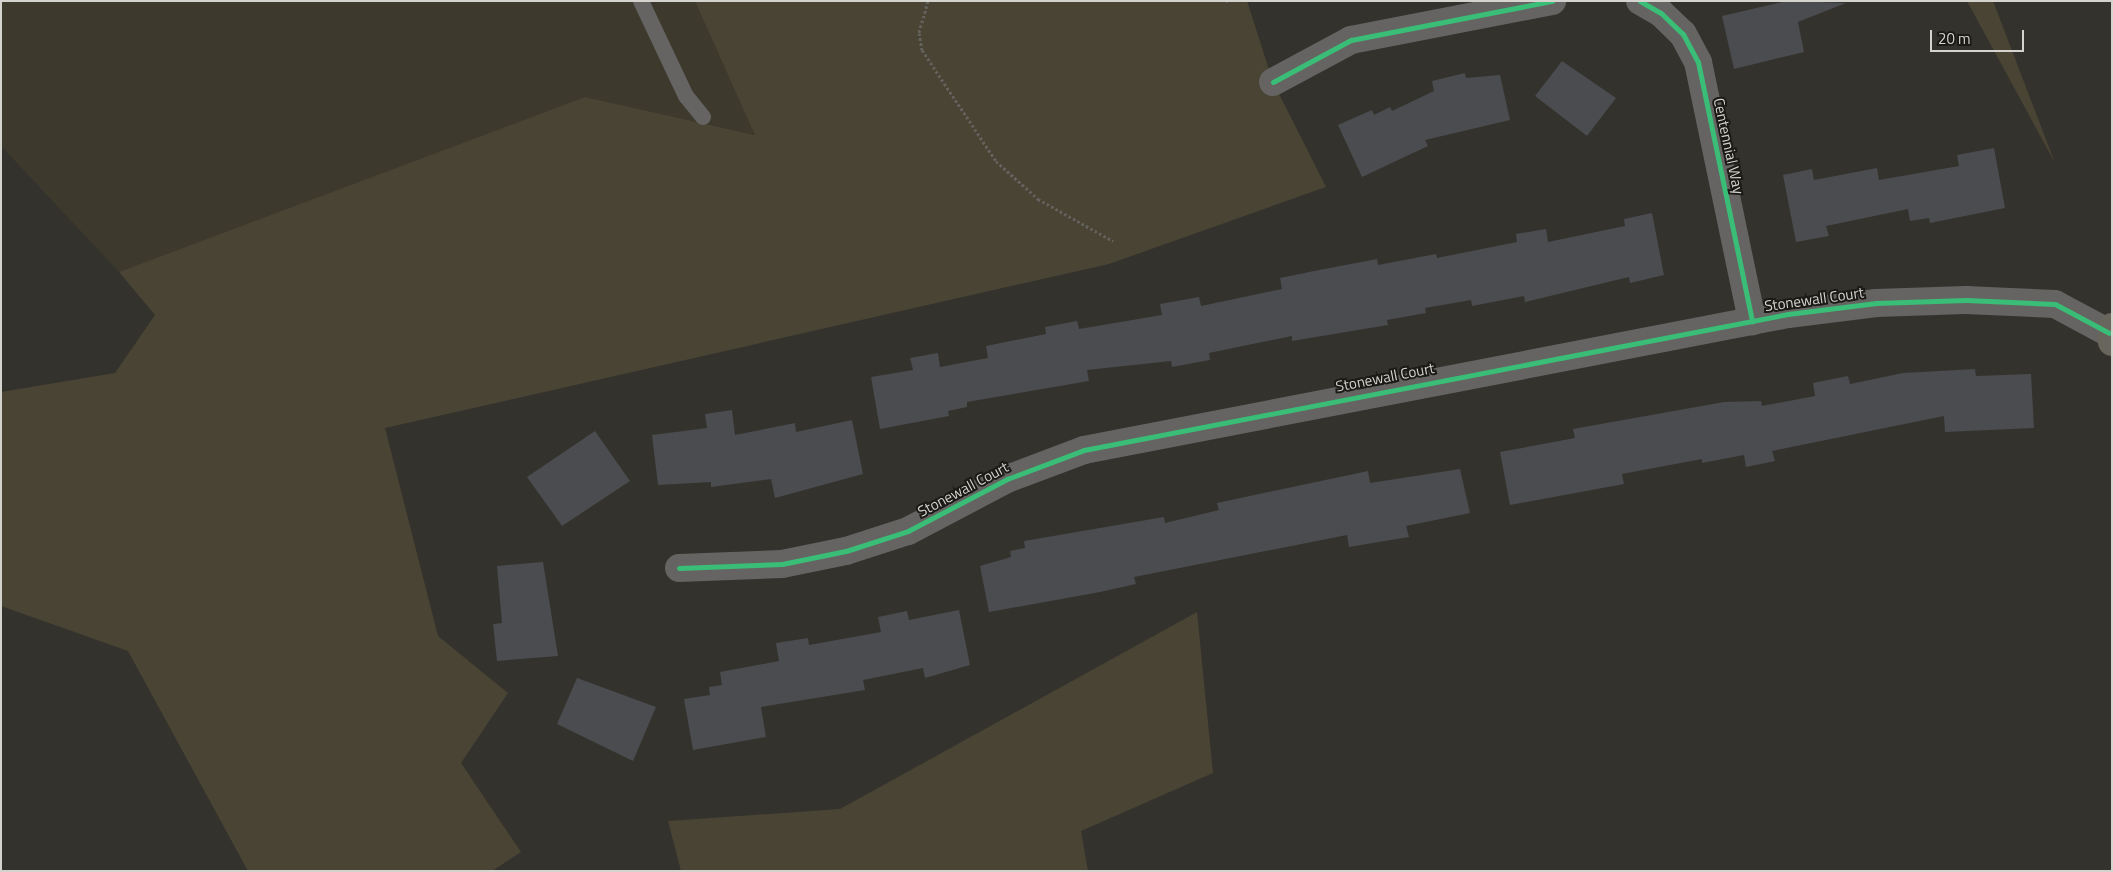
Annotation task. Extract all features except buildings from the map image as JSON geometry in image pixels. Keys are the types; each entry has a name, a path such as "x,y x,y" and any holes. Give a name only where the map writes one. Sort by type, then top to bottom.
{"street":[{"path":"1273,82 1351,40 1552,1"},
{"name":"Centennial Way","path":"1640,1 1661,12 1683,34 1698,62 1752,321"},
{"name":"Stonewall Court","path":"679,568 782,564 846,551 908,531 1007,479 1084,450 1752,321 1876,303 1966,300 2055,304 2111,334"}],"lane":[{"path":"641,1 686,96 703,117"}],"path":[{"path":"928,1 920,26 922,50 996,161 1038,199 1113,241"}],"shaded area":[{"path":"1,1 1247,1 1273,82 1326,187 1000,190 585,97 119,272 1,146"},
{"path":"695,1 1247,1 1273,82 1326,187 1109,264 385,428 438,636 508,693 461,763 521,852 492,871 248,871 128,651 1,606 1,392 115,373 155,315 119,272 585,97 755,135"},
{"path":"1967,1 1993,1 2055,163"},
{"path":"1197,612 1213,773 1081,831 1088,871 681,871 668,821 840,809"}],"cycle path":[{"path":"1273,82 1351,40 1552,1"},
{"path":"1640,1 1661,13 1683,34 1698,62 1752,321"},
{"path":"679,568 782,564 846,551 908,531 1007,479 1084,450 1788,314 1876,303 1966,300 2055,304 2109,333"}]}
